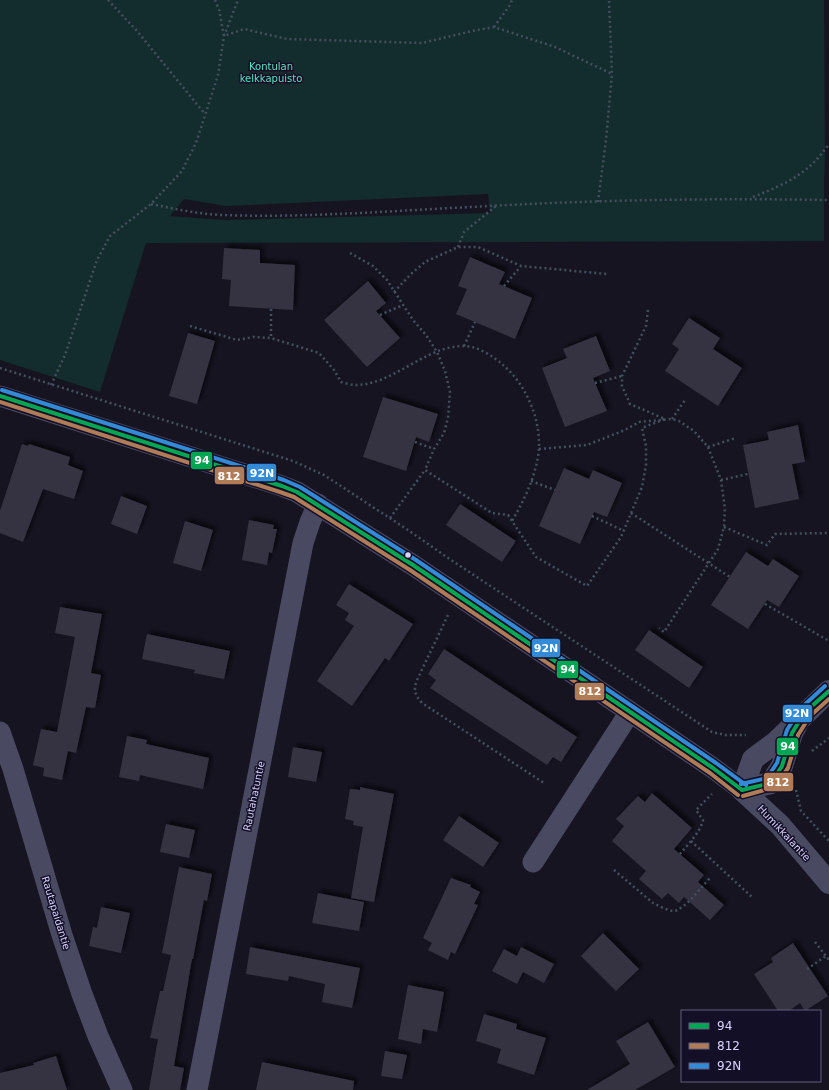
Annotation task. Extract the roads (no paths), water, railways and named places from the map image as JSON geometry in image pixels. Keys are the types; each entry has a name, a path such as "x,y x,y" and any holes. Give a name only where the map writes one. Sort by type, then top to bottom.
{"street":[{"name":"Humikkalantie","path":"0,396 282,486 297,492 318,504 413,565 713,768 742,790 780,825 829,883"},
{"name":"Rautahatuntie","path":"197,1090 303,543 318,504"},
{"path":"742,790 771,783 782,766 792,732 806,712 829,691"},
{"path":"533,862 630,712"},
{"name":"Rautapaidantie","path":"0,732 13,769 62,935 82,994 98,1036 122,1090"}],"park label":[{"name":"Kontulan kelkkapuisto","path":"271,72"}]}
